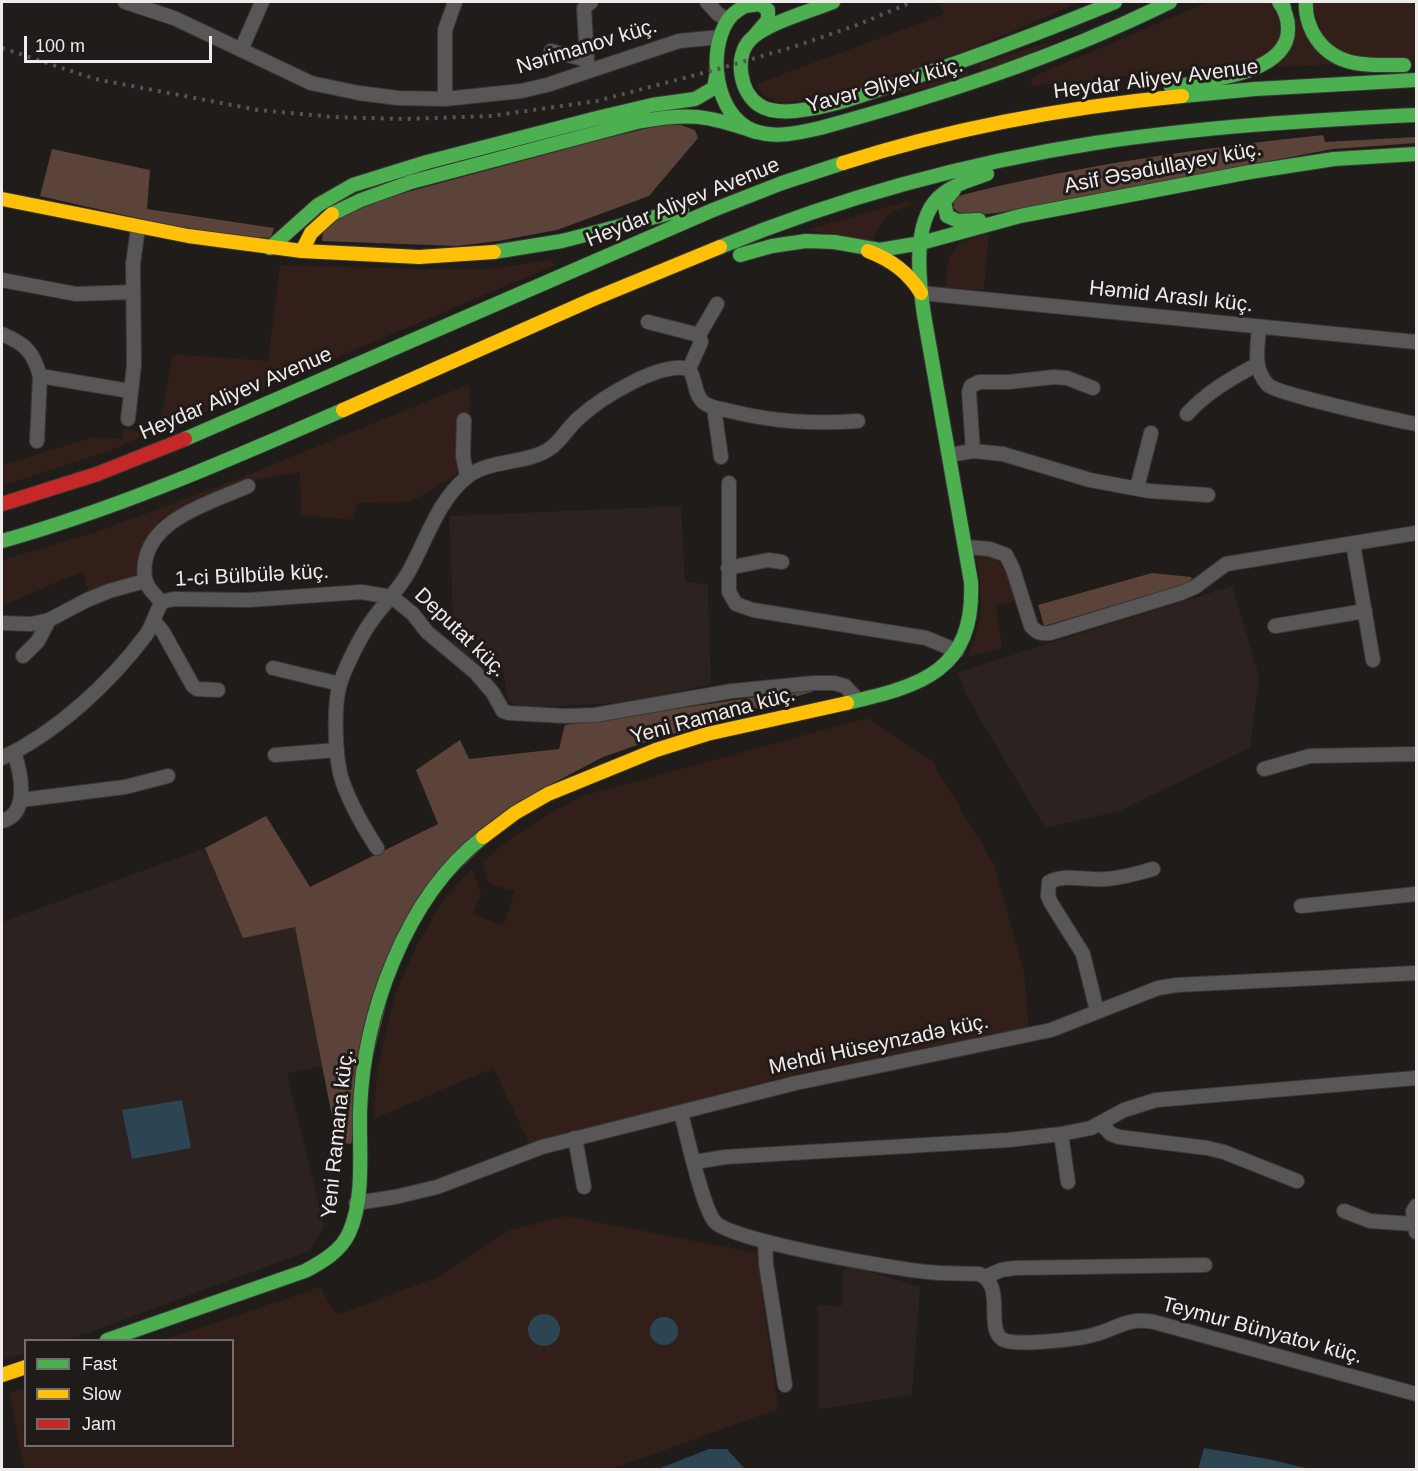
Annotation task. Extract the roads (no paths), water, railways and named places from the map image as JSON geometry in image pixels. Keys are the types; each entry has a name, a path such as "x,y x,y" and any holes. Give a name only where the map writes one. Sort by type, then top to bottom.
{"main road":[{"path":"774,2 778,14 786,18 827,4"},
{"name":"Yavər Əliyev küç.","path":"749,4 765,6 769,15 765,25 751,39 743,54 741,70 743,82 753,100 768,109 788,111 812,108 919,76 1038,34 1115,2"},
{"name":"Yavər Əliyev küç.","path":"302,250 304,241 312,230 335,212 357,201 416,181 629,125 688,115 708,117 756,132 778,135 791,133 931,97 1010,72 1136,19 1170,2"},
{"path":"1136,19 1186,2"},
{"path":"1305,3 1307,20 1320,46 1337,59 1360,64 1416,66"},
{"path":"749,4 728,21 720,37 717,53 722,93 731,112 756,132"},
{"path":"751,39 764,31 827,4"},
{"path":"1065,111 1223,76 1269,62 1278,56 1287,38 1288,30 1282,4"},
{"path":"919,76 961,65 973,67 975,73 972,79 931,97"},
{"path":"270,248 318,205 353,185 416,165 597,118 652,105 696,99 714,88 718,69"},
{"name":"Heydar Aliyev Avenue","path":"2,504 97,474 170,445 544,283 781,184 934,138 1065,111 1219,91 1291,85 1416,80"},
{"path":"2,541 108,506 185,477 666,268 794,218 895,188 1058,150 1219,128 1416,115"},
{"name":"Yeni Ramana küç.","path":"113,1339 287,1278 319,1263 336,1250 348,1233 356,1203 361,1089 375,1009 386,976 405,935 424,903 464,853 524,807 582,778 673,744 918,682 939,670 957,651 968,628 972,606 966,547 921,293 921,243 928,212 933,202 939,197 964,182 1058,150"},
{"name":"Asif Əsədullayev küç.","path":"862,248 884,250 921,243 1020,216 1305,163 1416,154"},
{"path":"964,182 944,202 947,216 958,221 969,221 1020,216"},
{"path":"2,199 138,228 270,248 360,254 458,256 564,242 781,184"},
{"path":"549,319 762,248 801,241 841,242 884,256 905,269 921,293"},
{"path":"2,1375 24,1368"}],"street":[{"name":"Nərimanov küç.","path":"125,2 174,18 298,78 328,88 398,98 445,99 521,91 587,66 679,41 720,37"},
{"path":"241,50 262,2"},
{"path":"445,99 445,30 455,2"},
{"path":"551,51 587,66 584,8 591,2"},
{"path":"707,2 728,21"},
{"path":"128,419 134,365 133,292 135,243 138,228"},
{"path":"2,280 76,294 133,292"},
{"name":"Həmid Araslı küç.","path":"921,293 1416,342"},
{"path":"717,304 699,335 701,342 689,369 698,395 704,403 714,408 766,420 794,423 858,421"},
{"path":"648,322 699,335"},
{"path":"1259,327 1256,365 1268,385 1275,389 1416,424"},
{"path":"2,334 20,342 35,357 40,376 37,441"},
{"path":"1187,414 1202,398 1222,383 1256,365"},
{"name":"Deputat küç.","path":"689,369 675,367 647,377 591,408 578,419 562,439 549,449 480,469 467,477 449,495 411,567 392,597 413,614 427,632 476,673 493,693 504,711 509,713 595,715 732,691 814,683 834,683 845,686 857,699"},
{"path":"40,376 130,391"},
{"path":"973,452 969,392 971,386 979,382 1009,382 1054,377 1068,378 1093,388"},
{"path":"714,408 721,457"},
{"path":"464,420 463,456 467,477"},
{"path":"1137,488 1151,433"},
{"path":"949,455 973,452 1003,454 1090,480 1137,488 1209,495"},
{"path":"729,483 728,568 729,592 732,600 742,607 926,638 957,651"},
{"path":"162,603 144,581 147,550 155,535 174,519 248,486"},
{"path":"966,547 990,549 1006,555 1013,569 1031,626 1036,632 1042,634 1181,593 1195,587 1226,564 1416,533"},
{"path":"1353,544 1373,660"},
{"path":"728,568 768,560 782,562"},
{"path":"2,623 31,624 49,620 87,600 144,581"},
{"name":"1-ci Bülbülə küç.","path":"8,755 53,728 87,700 147,634 162,603 173,599 249,600 361,592 392,597"},
{"path":"377,848 343,782 337,750 337,700 340,684 364,632 392,597"},
{"path":"1275,626 1365,611"},
{"path":"23,656 38,641 49,620"},
{"path":"154,621 163,632 193,686 197,689 218,690"},
{"path":"273,668 340,684"},
{"path":"276,755 337,750"},
{"path":"1264,769 1310,756 1416,754"},
{"path":"2,821 14,816 21,800 18,768 8,755"},
{"path":"21,800 124,787 168,776"},
{"path":"1097,1011 1083,954 1048,896 1050,882 1068,878 1111,879 1153,869"},
{"path":"1301,906 1416,894"},
{"name":"Mehdi Hüseynzadə küç.","path":"356,1203 406,1195 437,1187 519,1155 575,1138 832,1075 1039,1033 1143,993 1177,985 1416,973"},
{"path":"695,1162 725,1157 985,1142 1061,1134 1091,1128 1125,1110 1169,1098 1416,1078"},
{"path":"681,1113 706,1205 717,1224 729,1232 765,1242 910,1270 943,1274 979,1274 985,1277 1001,1270 1014,1268 1205,1265"},
{"path":"1101,1124 1111,1134 1119,1137 1224,1152 1297,1180"},
{"path":"1061,1134 1068,1182"},
{"path":"575,1138 584,1187"},
{"path":"1344,1211 1370,1221 1415,1228 1413,1211 1416,1206"},
{"path":"765,1242 765,1264 785,1385"},
{"name":"Teymur Bünyatov küç.","path":"985,1277 993,1291 997,1332 1000,1338 1007,1342 1080,1338 1141,1320 1416,1394"}],"water":[{"path":"182,1100 191,1148 132,1159 122,1110"},
{"path":"544,1314 556,1318 560,1330 556,1342 544,1346 532,1342 528,1330 532,1318"},
{"path":"664,1317 674,1321 678,1331 674,1341 664,1345 654,1341 650,1331 654,1321"},
{"path":"1204,1448 1268,1459 1310,1469 1198,1469"},
{"path":"709,1449 727,1449 745,1469 658,1469"}],"railway":[{"path":"2,48 95,79 258,110 333,117 406,119 490,116 597,101 718,69 857,25 912,2"}]}
